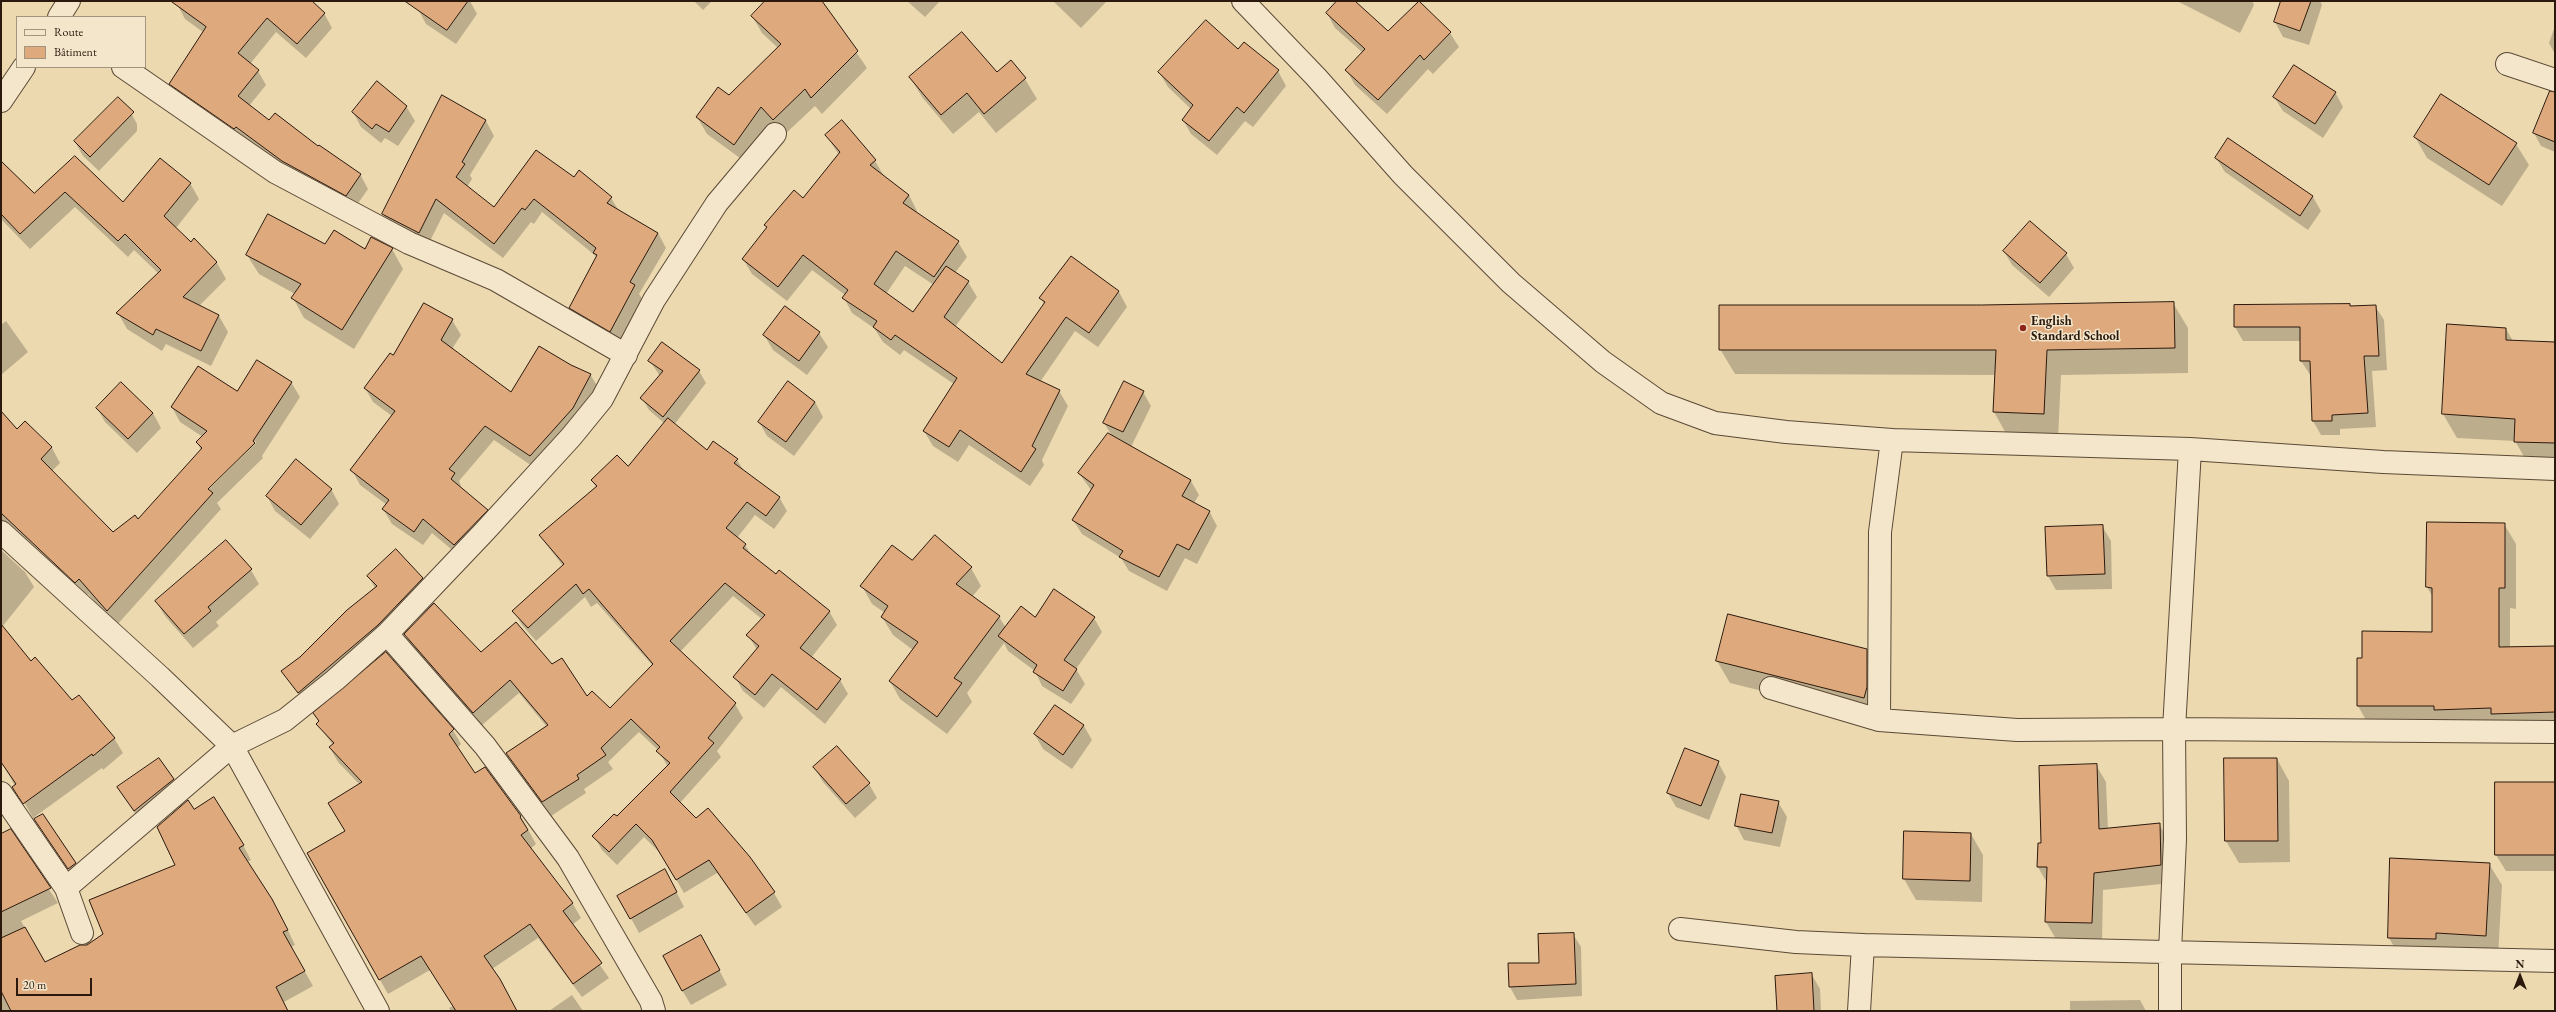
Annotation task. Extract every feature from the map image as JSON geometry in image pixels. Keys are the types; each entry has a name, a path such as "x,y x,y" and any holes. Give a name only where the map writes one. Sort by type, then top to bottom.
{"street":[{"path":"1243,1 1316,77 1404,175 1511,283 1602,362 1662,403 1714,423 1786,432 1892,440 2190,449 2383,462 2555,469"},
{"path":"2507,64 2555,80"},
{"path":"1,101 23,68"},
{"path":"124,68 275,172 409,243 496,280 626,355"},
{"path":"66,888 232,746 285,720 387,634 571,438 602,399 654,300 717,203 775,134"},
{"path":"1879,720 1880,532 1892,440"},
{"path":"2170,1011 2170,952 2175,840 2174,729 2190,449"},
{"path":"1,532 160,676 232,746 378,1011"},
{"path":"387,634 485,746 568,858 651,1001 654,1011"},
{"path":"1771,688 1879,720 2017,730 2174,729 2555,732"},
{"path":"1,793 66,888 82,933"},
{"path":"1680,929 1796,942 1863,945 2555,961"},
{"path":"1859,1011 1863,945"}],"building":[{"path":"171,1 312,1 325,13 297,44 267,18 238,53 259,70 238,96 269,120 275,113 318,146 319,145 361,174 346,196 282,161 236,127 234,129 169,84 206,27"},
{"path":"405,1 468,1 447,30"},
{"path":"765,1 822,1 858,51 811,98 805,89 773,120 761,107 734,145 696,117 718,87 729,95 781,44 751,16"},
{"path":"1337,1 1355,1 1388,31 1419,1 1451,32 1424,60 1420,55 1378,100 1345,70 1365,49 1326,13"},
{"path":"2281,1 2311,1 2300,31 2274,22"},
{"path":"1206,20 1238,49 1244,42 1279,70 1244,113 1237,107 1209,141 1182,120 1193,105 1158,72"},
{"path":"962,32 997,72 1011,60 1026,78 984,114 967,93 941,115 909,77"},
{"path":"2294,65 2336,92 2315,124 2273,97"},
{"path":"377,81 407,106 389,132 376,124 372,129 352,112"},
{"path":"2550,91 2555,92 2555,142 2533,133"},
{"path":"2441,94 2517,143 2489,185 2414,137"},
{"path":"442,95 486,120 462,162 465,164 456,177 494,207 536,150 574,177 579,170 612,197 607,203 658,233 630,282 635,285 610,332 569,308 597,255 593,253 596,248 534,199 525,210 522,208 494,244 436,199 419,233 382,214"},
{"path":"118,97 134,112 90,157 74,141"},
{"path":"842,120 876,160 870,165 909,195 903,203 959,241 934,277 896,251 874,284 913,312 946,266 969,281 944,317 1002,363 1045,302 1039,298 1071,256 1119,291 1089,333 1066,317 1026,374 1060,390 1032,446 1036,449 1021,472 960,430 949,447 923,431 957,378 895,335 891,340 873,327 877,321 842,298 848,290 803,255 778,287 742,259 767,227 764,225 794,190 803,198 840,152 825,135"},
{"path":"2228,138 2313,196 2300,216 2215,158"},
{"path":"75,156 123,202 160,158 191,183 164,216 191,242 194,238 217,262 183,297 219,315 201,351 156,329 153,335 116,313 161,270 125,234 118,241 65,192 20,234 1,214 1,161 34,193"},
{"path":"268,214 325,244 334,230 365,249 371,237 393,248 342,330 291,298 301,284 246,255"},
{"path":"2030,221 2067,253 2040,283 2003,251"},
{"path":"2174,302 2175,348 2047,350 2044,414 1993,412 1996,350 1719,350 1719,305 1981,305"},
{"path":"424,303 453,319 441,340 511,392 539,346 571,365 591,374 573,408 530,456 485,426 449,469 455,473 451,479 488,510 454,545 423,519 414,532 382,509 389,500 350,470 395,411 364,388 390,353 393,355"},
{"path":"2350,304 2350,306 2376,305 2379,356 2364,356 2368,413 2332,415 2332,421 2312,421 2310,361 2300,361 2300,327 2234,327 2234,305"},
{"path":"785,306 820,332 799,361 763,335"},
{"path":"2447,324 2506,328 2506,340 2555,342 2555,443 2514,442 2515,419 2442,414"},
{"path":"662,342 700,370 663,417 640,398 663,371 648,361"},
{"path":"257,360 292,382 253,441 255,443 208,489 213,493 107,611 79,579 75,583 1,513 1,411 17,429 25,421 52,447 41,459 113,532 135,515 138,519 202,448 196,442 207,431 171,407 198,366 237,391"},
{"path":"788,381 815,402 786,442 758,422"},
{"path":"1124,381 1144,391 1123,432 1103,423"},
{"path":"121,382 153,413 128,439 96,408"},
{"path":"668,418 707,450 713,441 738,459 734,463 780,497 766,516 747,502 726,528 746,544 743,548 776,574 779,570 830,611 800,648 841,679 817,710 772,674 755,695 733,677 759,646 746,635 765,615 725,583 670,641 736,703 708,738 714,743 670,792 696,818 708,808 750,857 775,892 746,913 709,860 676,880 652,840 636,824 609,852 592,836 614,814 617,816 670,763 656,751 660,747 631,719 601,748 606,755 577,775 579,779 542,802 506,753 548,725 510,680 473,713 404,634 434,603 481,652 516,622 552,664 562,658 587,696 592,691 610,708 653,664 589,589 583,594 576,584 528,628 512,611 564,564 539,535 597,486 591,480 617,455 628,466"},
{"path":"1108,433 1191,480 1182,496 1210,511 1189,550 1177,544 1159,577 1119,557 1123,551 1072,520 1094,485 1078,473"},
{"path":"296,459 332,489 301,525 266,496"},
{"path":"2427,522 2505,523 2505,588 2499,588 2499,647 2555,646 2555,712 2491,714 2491,708 2434,710 2434,706 2357,706 2357,658 2362,658 2362,631 2432,632 2432,588 2426,587"},
{"path":"2103,525 2105,574 2047,576 2045,527"},
{"path":"935,535 972,567 956,584 1000,616 954,678 962,683 937,717 889,681 918,642 881,617 888,606 860,586 892,545 912,560"},
{"path":"226,540 252,569 208,607 211,611 184,634 155,601"},
{"path":"396,549 423,578 378,625 298,693 281,671 300,657 347,610 377,586 367,576"},
{"path":"1054,589 1095,617 1064,660 1077,669 1063,691 1033,672 1037,665 998,636 1021,606 1035,617"},
{"path":"1728,614 1867,649 1867,687 1864,698 1716,661"},
{"path":"1,624 31,661 35,657 72,700 79,695 115,738 93,756 92,754 23,804 12,787 16,784 1,762"},
{"path":"386,652 454,729 449,734 475,773 485,767 521,816 520,817 528,830 521,835 573,903 563,911 602,963 573,984 530,924 484,956 500,979 517,1011 456,1011 421,956 379,980 307,853 345,831 328,803 362,782 329,747 334,743 316,724 319,721 313,713"},
{"path":"1055,705 1084,725 1063,755 1034,734"},
{"path":"837,746 870,783 846,804 813,767"},
{"path":"1685,748 1719,761 1701,806 1667,793"},
{"path":"159,758 174,779 134,811 117,787"},
{"path":"2224,758 2277,758 2278,841 2225,841"},
{"path":"2097,764 2099,829 2160,823 2161,865 2094,873 2092,923 2045,922 2047,867 2037,867 2038,843 2041,843 2039,766"},
{"path":"2495,782 2555,782 2555,855 2495,855"},
{"path":"1741,794 1779,801 1772,833 1735,826"},
{"path":"214,797 244,845 239,848 272,899 288,930 283,932 305,971 276,987 288,1011 11,1011 1,991 1,938 25,927 45,962 80,945 87,945 103,934 89,900 175,865 157,827 188,800 194,809"},
{"path":"43,814 76,863 68,869 34,819"},
{"path":"11,829 51,888 1,912 1,834"},
{"path":"1904,831 1971,833 1970,881 1903,879"},
{"path":"2390,858 2490,863 2486,936 2436,933 2436,939 2388,938"},
{"path":"665,869 677,892 630,919 617,896"},
{"path":"1574,933 1576,984 1509,987 1508,963 1539,963 1538,934"},
{"path":"701,935 720,970 682,991 663,956"},
{"path":"1812,973 1814,1011 1777,1011 1775,976"}],"place":[{"name":"English Standard School","path":"2023,328"}]}
